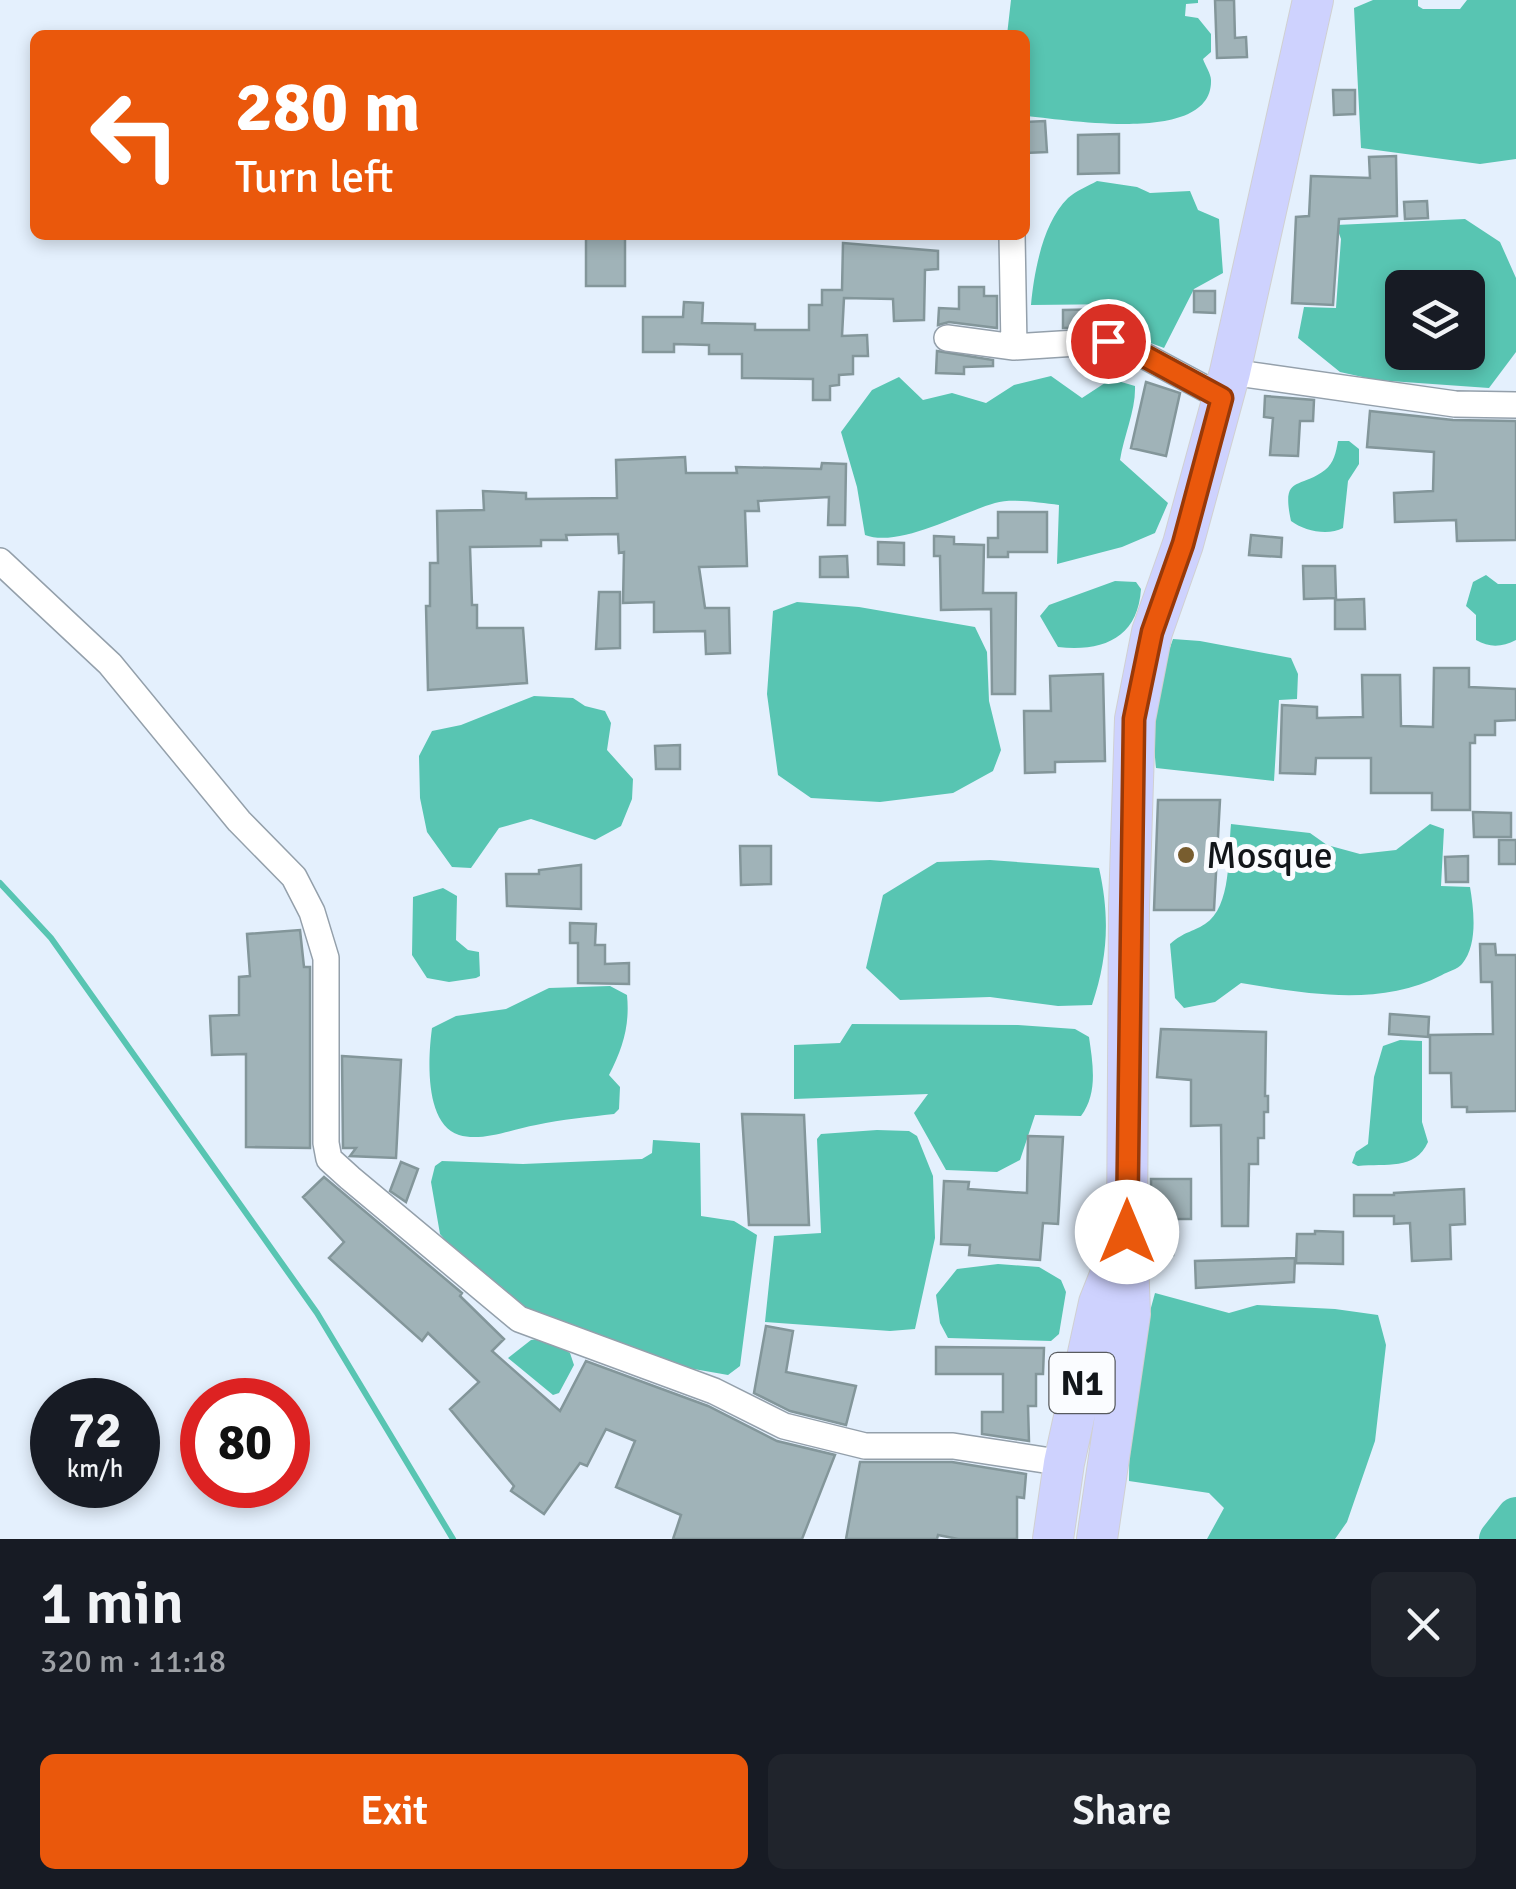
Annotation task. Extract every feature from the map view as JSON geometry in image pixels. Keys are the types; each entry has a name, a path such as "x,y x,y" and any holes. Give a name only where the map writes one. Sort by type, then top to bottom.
{"highway":[{"name":"N1","path":"1097,1539 1130,1314 1127,1232 1134,719 1152,632 1183,544 1226,385 1313,0"},
{"name":"N1","path":"1065,1532 1064,1463 1099,1303 1127,1232"}],"street":[{"path":"1012,240 1014,348"},
{"path":"947,338 1014,348 1108,341 1226,385 1455,404 1516,405"},
{"path":"0,561 110,664 238,821 294,876 312,912 326,958 329,1160 350,1178 519,1319 714,1390 784,1426 865,1446 954,1446 1064,1463"}],"shaded area":[{"path":"1011,0 1198,0 1186,4 1185,16 1198,18 1211,34 1211,52 1203,59 1211,80 1205,101 1188,114 1134,124 1030,116 1030,30 1008,30"},
{"path":"1373,0 1418,0 1423,9 1460,9 1467,0 1516,0 1516,159 1480,164 1361,148 1354,8"},
{"path":"1097,181 1150,193 1190,191 1198,210 1219,219 1223,273 1194,289 1164,348 1148,342 1125,304 1031,305 1037,263 1052,220 1068,198"},
{"path":"1465,219 1500,242 1516,278 1516,352 1489,388 1376,380 1340,372 1298,338 1304,307 1336,308 1341,239 1336,225"},
{"path":"1051,376 1082,398 1111,379 1135,386 1120,460 1168,503 1155,533 1122,547 1057,564 1059,505 1010,501 895,537 865,535 857,487 841,432 872,390 899,377 923,400 952,393 986,403 1014,385"},
{"path":"1338,441 1349,441 1359,449 1359,464 1348,481 1343,528 1323,532 1302,527 1291,521 1288,496 1294,485 1328,467"},
{"path":"1486,575 1498,584 1516,584 1516,640 1506,644 1476,640 1476,615 1466,606 1473,582"},
{"path":"1115,581 1136,582 1141,589 1133,619 1125,630 1103,644 1058,647 1040,616 1049,605"},
{"path":"797,602 859,607 975,627 987,652 989,701 1001,750 993,771 953,793 880,802 811,798 778,775 767,694 773,611"},
{"path":"1173,639 1291,658 1298,674 1297,699 1279,700 1274,781 1156,768 1157,703"},
{"path":"534,696 573,698 605,711 611,723 607,750 633,779 632,799 621,826 595,840 531,819 499,828 471,868 452,867 427,832 420,798 419,756 432,731 461,725"},
{"path":"1231,824 1310,833 1327,845 1360,854 1396,850 1430,824 1444,829 1441,886 1470,887 1474,927 1467,956 1455,969 1394,991 1317,994 1241,983 1215,1002 1184,1008 1175,998 1170,944 1205,924 1220,905 1227,878"},
{"path":"990,860 1099,868 1106,937 1092,1005 1058,1006 990,997 900,1000 866,968 883,895 937,862"},
{"path":"443,888 457,896 456,940 468,950 479,952 480,976 476,978 449,982 427,978 412,955 413,897"},
{"path":"610,986 627,995 628,1006 624,1036 609,1075 620,1087 619,1109 614,1114 478,1137 459,1135 439,1118 431,1088 432,1028 456,1016 506,1009 549,988"},
{"path":"852,1024 1075,1029 1089,1037 1093,1078 1090,1098 1081,1116 1035,1115 1020,1160 997,1172 946,1170 914,1113 928,1094 794,1099 794,1045 840,1043"},
{"path":"1400,1040 1422,1041 1422,1122 1428,1142 1408,1162 1358,1166 1352,1163 1356,1152 1368,1144 1374,1077 1383,1046"},
{"path":"909,1131 917,1136 933,1176 935,1238 915,1329 890,1331 765,1322 774,1236 821,1233 817,1139 821,1134"},
{"path":"653,1140 700,1143 701,1216 734,1221 757,1235 740,1366 728,1375 671,1365 524,1315 502,1287 462,1260 440,1234 431,1182 435,1166 442,1161 523,1164 642,1159 652,1153"},
{"path":"998,1264 1039,1267 1061,1280 1066,1292 1059,1334 1051,1341 948,1338 940,1323 936,1295 957,1269"},
{"path":"1155,1293 1229,1313 1257,1305 1378,1315 1386,1345 1375,1441 1347,1522 1335,1539 1207,1539 1224,1508 1209,1493 1129,1481 1135,1386"},
{"path":"545,1338 570,1353 574,1365 559,1393 553,1395 508,1358 531,1340"}],"building":[{"path":"1215,0 1234,0 1235,38 1246,37 1247,57 1217,58"},
{"path":"1333,90 1355,90 1355,114 1334,115"},
{"path":"1045,121 1047,152 1030,153 1030,122"},
{"path":"1119,134 1119,173 1078,174 1078,135"},
{"path":"1396,156 1397,216 1339,219 1333,305 1292,303 1296,217 1309,216 1311,176 1370,178 1369,157"},
{"path":"1427,201 1428,218 1405,219 1404,202"},
{"path":"586,240 625,240 625,286 586,286"},
{"path":"843,243 938,251 938,269 925,270 924,320 894,321 893,299 844,298 842,336 867,335 868,356 853,356 853,374 839,375 839,385 830,386 830,400 813,400 813,379 742,378 742,354 709,354 709,345 674,344 674,352 643,352 643,317 683,317 684,302 703,303 702,323 755,324 755,330 809,330 809,305 822,305 822,290 842,290"},
{"path":"959,287 984,287 984,296 997,296 997,328 949,322 938,325 939,308 959,309"},
{"path":"1194,291 1215,291 1215,313 1194,312"},
{"path":"1117,309 1117,327 1063,328 1063,310"},
{"path":"937,351 993,360 993,366 964,367 964,374 936,373"},
{"path":"1146,382 1180,393 1166,456 1131,448"},
{"path":"1265,396 1314,400 1313,421 1300,421 1298,456 1270,455 1273,418 1264,417"},
{"path":"1370,411 1453,420 1516,421 1516,540 1457,541 1456,520 1395,522 1394,493 1433,491 1434,452 1367,447"},
{"path":"685,457 686,473 737,473 736,467 821,469 822,463 846,464 845,525 828,525 829,497 758,501 759,511 745,511 747,566 699,567 705,608 729,608 730,653 706,654 705,631 654,632 654,602 623,603 624,552 619,553 618,534 566,535 567,540 541,540 541,546 470,547 472,605 477,605 477,628 523,628 527,683 428,690 426,606 430,606 430,563 438,563 437,511 484,510 483,491 526,493 526,499 617,498 616,460"},
{"path":"998,512 1047,512 1047,552 1008,552 1008,557 988,557 988,538 998,538"},
{"path":"1251,535 1282,538 1281,557 1249,555"},
{"path":"934,536 954,537 954,544 984,545 983,593 1016,593 1015,694 992,694 991,609 941,610 940,556 934,556"},
{"path":"878,542 904,543 904,565 878,564"},
{"path":"847,556 848,577 820,577 820,557"},
{"path":"1303,566 1335,566 1336,598 1304,599"},
{"path":"599,592 620,592 620,648 596,649"},
{"path":"1364,599 1365,629 1335,629 1335,600"},
{"path":"1434,668 1469,668 1469,687 1516,689 1516,720 1495,721 1495,735 1475,735 1475,743 1470,743 1470,810 1432,810 1432,793 1371,793 1371,758 1316,758 1315,774 1280,773 1282,705 1317,707 1317,718 1363,717 1362,675 1400,675 1401,726 1433,727"},
{"path":"1103,674 1105,761 1055,762 1055,772 1025,773 1024,711 1051,711 1050,676"},
{"path":"680,745 680,769 656,769 655,746"},
{"name":"Mosque","path":"1158,800 1220,800 1214,910 1154,910"},
{"path":"1473,812 1511,813 1511,837 1474,837"},
{"path":"1499,840 1516,840 1516,864 1499,864"},
{"path":"740,846 771,846 771,884 741,885"},
{"path":"1468,856 1468,882 1446,882 1445,857"},
{"path":"581,865 581,909 507,906 506,874 539,874 539,870"},
{"path":"570,923 596,924 595,945 605,945 605,964 629,963 629,984 578,983 578,943 570,943"},
{"path":"300,930 304,967 310,967 310,1148 246,1147 246,1054 212,1055 210,1016 239,1015 239,977 250,976 247,934"},
{"path":"1480,944 1495,944 1496,955 1516,955 1516,1111 1467,1112 1467,1107 1452,1107 1451,1073 1430,1073 1430,1035 1493,1034 1492,982 1481,982"},
{"path":"1390,1014 1429,1017 1428,1037 1389,1034"},
{"path":"1161,1029 1266,1032 1268,1112 1264,1112 1264,1138 1258,1138 1258,1164 1249,1164 1248,1226 1222,1226 1221,1125 1191,1126 1191,1080 1157,1077"},
{"path":"342,1056 401,1060 396,1158 350,1156 356,1148 343,1148"},
{"path":"742,1114 804,1115 809,1225 749,1225"},
{"path":"1028,1136 1063,1137 1058,1224 1043,1223 1040,1260 969,1255 970,1245 941,1244 944,1181 969,1182 968,1189 1027,1193"},
{"path":"401,1162 418,1169 406,1202 390,1191"},
{"path":"324,1177 462,1293 460,1296 504,1339 492,1351 560,1411 586,1361 708,1406 777,1441 835,1455 802,1539 673,1539 681,1515 616,1487 635,1441 606,1429 587,1466 580,1463 544,1514 511,1491 514,1486 450,1409 479,1382 428,1333 422,1341 329,1258 344,1242 303,1197"},
{"path":"1151,1179 1191,1179 1191,1219 1173,1219 1173,1255 1157,1254 1157,1271 1152,1271"},
{"path":"1464,1189 1465,1224 1450,1225 1451,1259 1412,1261 1410,1223 1394,1224 1394,1216 1354,1216 1354,1195"},
{"path":"1343,1232 1343,1264 1296,1263 1297,1234"},
{"path":"1295,1258 1294,1282 1196,1288 1195,1261"},
{"path":"766,1326 793,1331 786,1372 856,1386 846,1425 790,1411 754,1393"},
{"path":"936,1347 1044,1348 1043,1374 1036,1374 1036,1406 1028,1406 1029,1441 982,1434 982,1412 1003,1412 1003,1374 936,1374"},
{"path":"860,1462 952,1462 1026,1474 1024,1498 1017,1497 1017,1539 938,1535 937,1539 846,1539"}],"waterway":[{"path":"0,883 51,938 317,1313 453,1539"},
{"path":"1498,1539 1516,1516"}],"place":[{"name":"Mosque","path":"1186,855"}],"route":[{"path":"1108,341 1126,346 1222,398 1183,544 1152,632 1134,719 1127,1232"}]}
